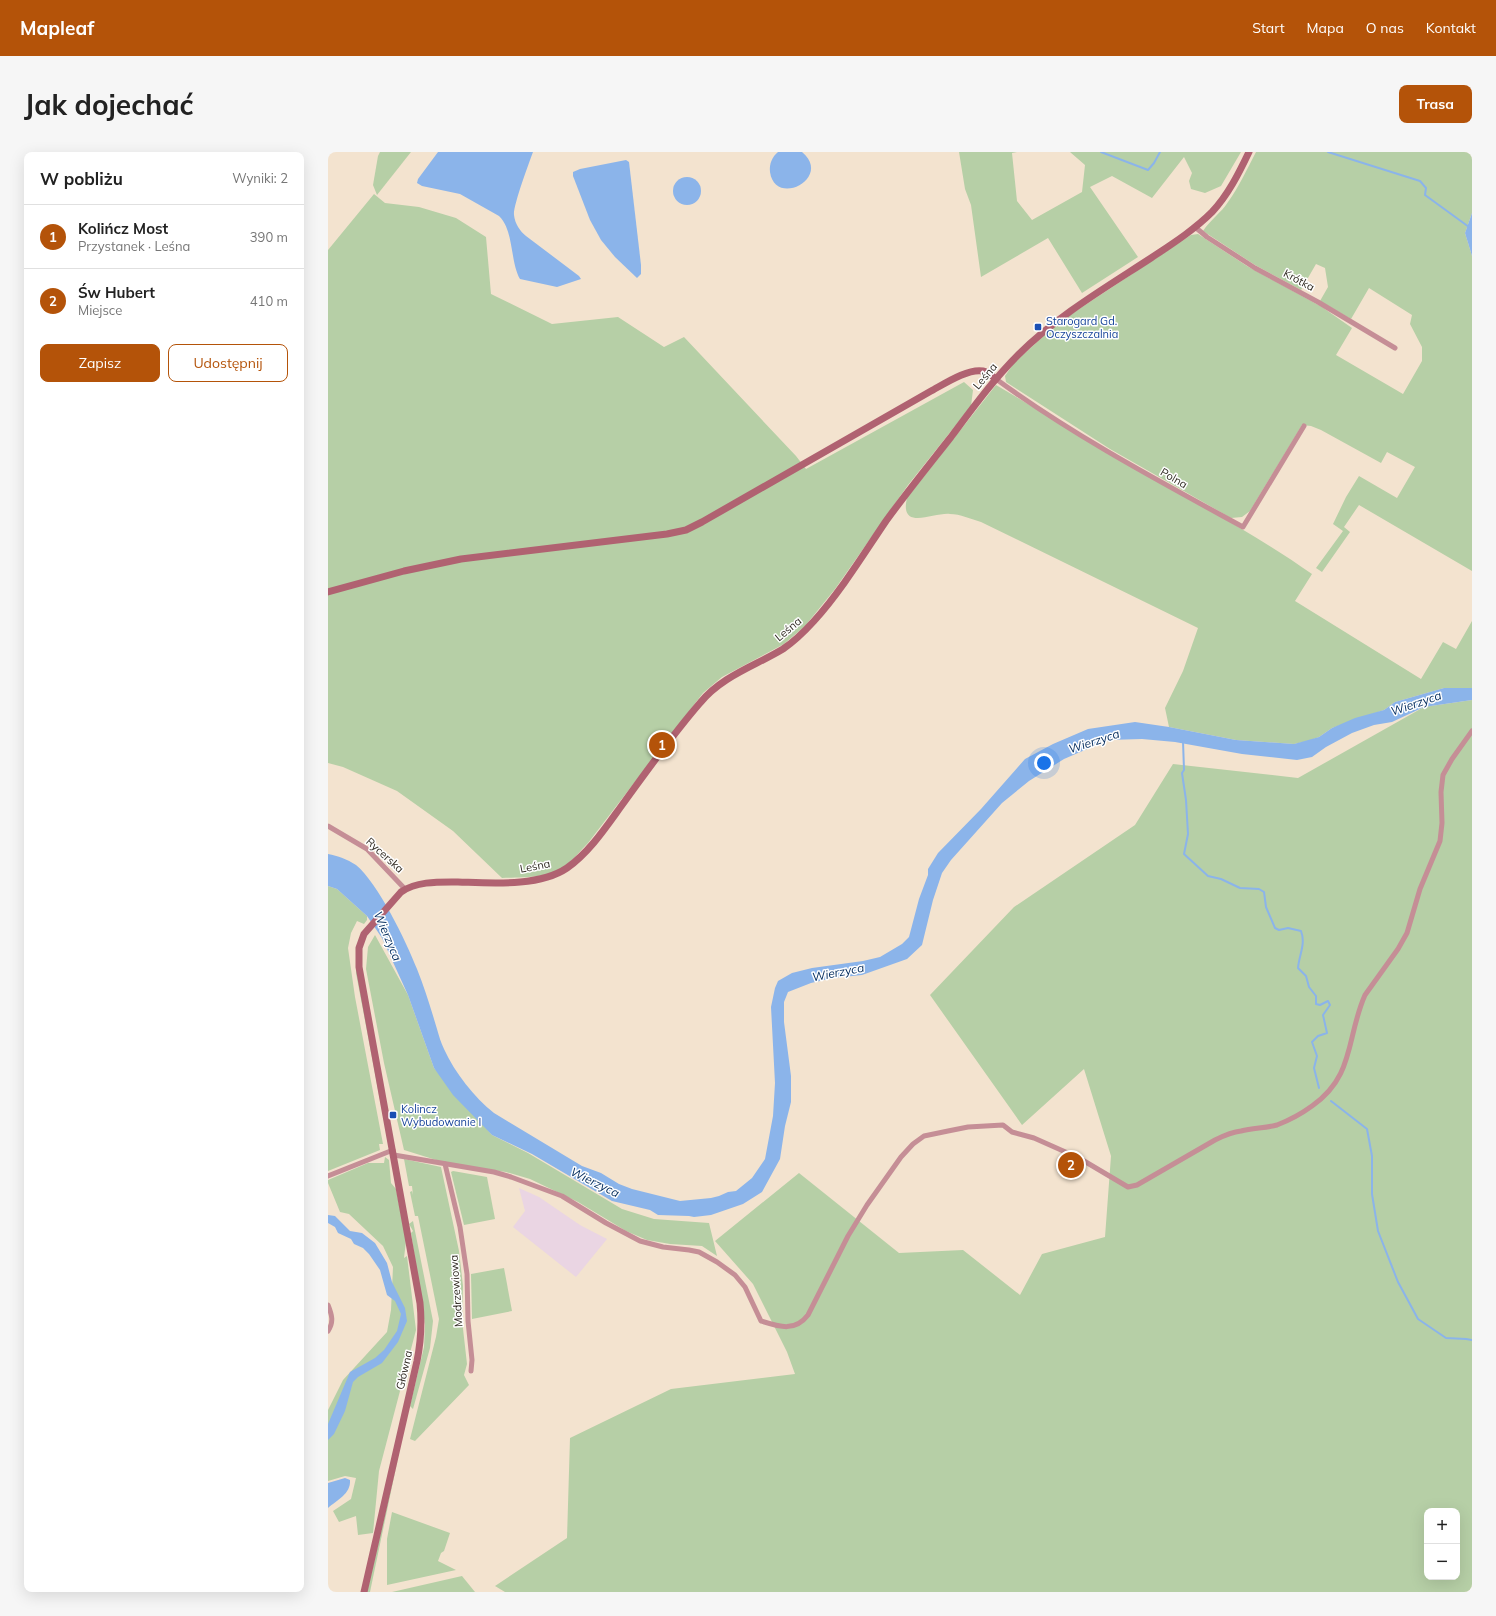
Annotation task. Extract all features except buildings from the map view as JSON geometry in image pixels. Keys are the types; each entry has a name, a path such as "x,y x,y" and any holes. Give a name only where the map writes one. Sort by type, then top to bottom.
{"street":[{"name":"Leśna","path":"405,889 417,885 440,882 486,883 528,881 555,875 571,865 605,829 692,712 712,690 735,674 785,647 801,635 816,618 833,598 905,496 996,379 1034,339 1046,328 1195,227 1211,212 1231,186 1249,152"},
{"name":"Krótka","path":"1195,227 1207,237 1255,268 1318,302 1395,348"},
{"path":"328,592 404,571 454,561 668,534 686,530 964,374 975,370 984,371 996,379"},
{"name":"Polna","path":"996,379 1069,428 1243,528 1304,426"},
{"path":"328,1176 393,1152 445,1164 494,1172 511,1177 562,1196 606,1223 640,1241 663,1247 699,1252 717,1262 735,1275 745,1287 762,1321 787,1327 803,1322 848,1236 867,1205 901,1157 913,1144 924,1136 968,1127 1003,1125 1012,1132 1034,1138 1079,1158 1128,1187 1137,1185 1227,1134 1275,1125 1290,1120 1320,1100 1334,1086 1346,1062 1358,1013 1365,995 1398,949 1406,932 1420,889 1440,841 1442,828 1441,792 1443,775 1452,759 1472,731"},
{"name":"Rycerska","path":"328,826 366,849 405,889"},
{"name":"Główna","path":"364,1592 421,1345 422,1324 420,1303 359,967 359,948 364,934 405,889"},
{"name":"Modrzewiowa","path":"445,1164 460,1227 467,1274 468,1321 472,1360 471,1371"},
{"path":"328,1305 332,1313 332,1325 328,1331"}],"shaded area":[{"path":"519,1188 539,1197 580,1225 607,1239 576,1277 513,1227 525,1211"}],"green space":[{"path":"380,152 411,152 377,195 373,185"},
{"path":"959,152 1017,152 1012,153 1017,201 1032,220 1082,192 1085,165 1070,152 1241,152 1221,186 1205,193 1191,189 1189,181 1192,173 1184,157 1152,198 1112,176 1090,187 1138,257 1082,293 1048,238 981,277 971,205 965,189"},
{"path":"1256,152 1472,152 1472,213 1465,233 1472,256 1472,571 1359,505 1344,527 1350,532 1322,572 1316,568 1343,531 1333,524 1346,497 1359,476 1397,498 1415,467 1387,452 1381,463 1321,430 1311,426 1302,425 1250,511 1242,517 1231,518 1110,449 1006,382 1005,376 1014,363 1058,323 1191,235 1198,234 1247,266 1322,307 1352,328 1336,355 1403,394 1422,361 1422,347 1410,324 1412,315 1369,288 1351,319 1320,301 1328,287 1325,268 1316,264 1301,290 1255,265 1203,231 1232,196"},
{"path":"374,194 385,203 419,207 456,218 486,237 491,294 552,324 618,317 664,347 684,337 796,456 806,469 964,382 973,390 971,406 908,485 835,589 805,626 784,644 722,677 703,693 588,843 566,865 551,873 527,877 502,878 453,831 397,791 343,767 328,763 328,250"},
{"path":"996,385 1103,451 1241,529 1289,558 1312,574 1295,601 1421,679 1443,642 1456,649 1472,621 1472,688 1444,688 1395,702 1384,710 1332,728 1319,737 1294,744 1236,740 1169,727 1165,708 1183,671 1198,628 981,522 954,514 943,514 920,518 908,515 906,508 907,498"},
{"path":"1472,700 1472,1592 505,1592 495,1586 567,1538 570,1438 671,1389 795,1374 787,1352 753,1284 715,1241 799,1173 899,1253 963,1250 1020,1295 1042,1254 1105,1237 1111,1156 1084,1069 1022,1125 930,995 1014,907 1135,825 1173,764 1298,778 1424,707"},
{"path":"328,886 337,889 367,916 367,920 364,924 357,921 351,933 348,948 355,997 383,1144 379,1144 380,1150 328,1171"},
{"path":"375,935 408,995 434,1068 492,1135 528,1153 622,1209 654,1219 709,1223 717,1256 702,1246 670,1244 647,1240 626,1231 578,1202 530,1179 506,1172 449,1164 404,1150 384,1063 366,969 368,947"},
{"path":"356,966 386,1132 356,973"},
{"path":"385,1157 389,1160 391,1183 396,1189 406,1241 404,1258 407,1256 416,1330 379,1471 373,1533 358,1535 356,1516 339,1522 333,1511 351,1499 356,1478 345,1476 328,1481 328,1410 343,1380 387,1332 391,1310 393,1267 383,1246 349,1214 340,1212 328,1180 368,1163 384,1163"},
{"path":"404,1159 441,1167 459,1251 463,1286 462,1320 467,1364 464,1375 469,1385 415,1441 410,1439 436,1337 439,1319 418,1216 415,1216 410,1192 412,1191 413,1195 412,1186 409,1186"},
{"path":"453,1171 487,1177 495,1219 464,1225 451,1172"},
{"path":"413,1221 433,1321 430,1348 413,1409 410,1406 424,1347 425,1325 411,1233 413,1231 409,1224"},
{"path":"504,1268 512,1311 472,1319 471,1274"},
{"path":"398,1458 370,1592 367,1592"},
{"path":"392,1512 450,1533 444,1551 441,1553 438,1561 456,1570 387,1585 387,1539"},
{"path":"462,1576 475,1592 392,1592"}],"water":[{"path":"438,152 533,152 514,210 515,221 520,230 526,236 581,279 557,287 520,279 507,229 499,216 460,194 422,186 417,183 418,179"},
{"path":"778,152 802,152 810,162 811,171 807,179 800,185 790,188 781,188 774,183 770,172 770,166 774,156"},
{"path":"626,160 629,162 641,265 641,274 637,278 615,257 601,240 590,220 573,176 573,172 580,169"},
{"path":"687,177 693,178 697,181 700,185 700,197 697,201 693,204 687,205 681,204 677,201 674,197 673,191 674,185 677,181 681,178"},
{"path":"1472,213 1472,256 1465,233"},
{"name":"Wierzyca","path":"1444,688 1472,688 1472,700 1424,707 1392,722 1374,725 1352,733 1326,747 1312,757 1297,760 1242,754 1175,742 1142,739 1108,740 1064,759 1029,781 1002,803 951,860 942,873 933,900 922,945 907,959 862,975 833,978 811,983 788,992 784,1002 784,1022 791,1076 791,1102 785,1126 780,1159 762,1192 743,1204 711,1215 694,1217 658,1215 650,1210 612,1201 532,1154 492,1135 453,1095 434,1068 408,995 382,938 367,916 337,889 328,886 328,854 342,858 356,865 373,885 391,913 412,957 420,976 441,1042 448,1058 479,1100 494,1113 582,1166 601,1173 619,1184 632,1189 680,1201 711,1198 736,1191 752,1178 765,1159 773,1116 775,1083 771,1007 778,981 792,973 812,968 863,961 880,957 902,944 909,937 919,899 928,875 928,869 938,853 981,809 1025,759 1053,744 1088,729 1135,722 1236,740 1294,744 1319,737 1332,728 1355,718 1384,710 1395,702"},
{"path":"328,1215 335,1216 350,1231 362,1233 375,1243 387,1263 392,1282 405,1308 407,1321 398,1342 382,1363 358,1377 353,1382 345,1411 334,1434 328,1440 328,1424 350,1372 375,1358 384,1350 397,1331 401,1314 395,1301 387,1295 380,1270 369,1254 363,1248 354,1244 351,1239 338,1233 335,1227 328,1223"},
{"path":"345,1478 350,1480 350,1485 346,1493 328,1508 328,1483"}],"waterway":[{"path":"1101,152 1148,170 1160,152"},
{"path":"1328,152 1420,181 1426,188 1425,195 1469,227"},
{"path":"1183,741 1184,770 1182,773 1186,800 1188,834 1184,854 1208,876 1221,879 1240,888 1259,889 1264,892 1266,907 1275,928 1279,930 1288,928 1301,931 1303,945 1298,968 1306,976 1309,987 1316,996 1316,1004 1320,1005 1328,1001 1330,1005 1323,1015 1327,1033 1318,1036 1312,1042 1317,1056 1314,1068 1319,1088"},
{"path":"1331,1101 1367,1129 1372,1156 1372,1194 1378,1231 1398,1282 1418,1319 1446,1338 1472,1340"}],"place":[{"name":"Starogard Gd. Oczyszczalnia","path":"1038,327"},
{"name":"Kolińcz Most","path":"662,745"},
{"name":"Kolincz Wybudowanie I","path":"393,1115"},
{"name":"Św Hubert","path":"1071,1165"}]}
